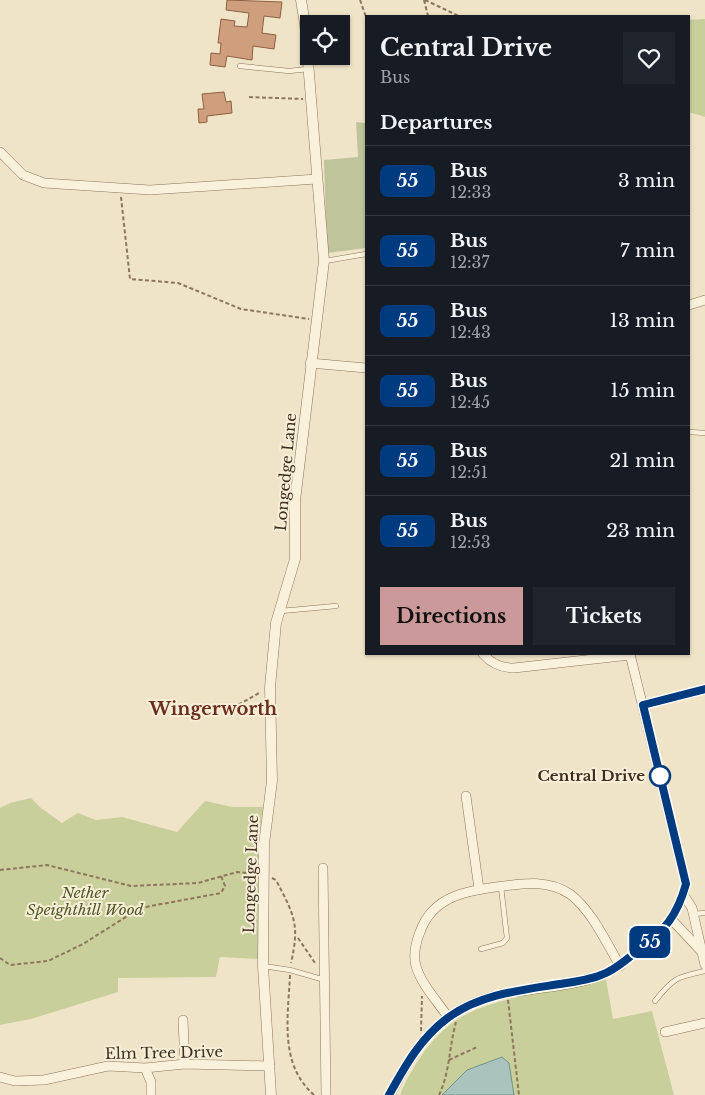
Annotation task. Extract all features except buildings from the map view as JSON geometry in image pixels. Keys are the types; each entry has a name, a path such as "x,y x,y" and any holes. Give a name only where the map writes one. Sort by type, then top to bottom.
{"street":[{"name":"Longedge Lane","path":"271,1095 263,966 264,844 272,781 270,687 276,622 295,559 295,501 310,363 324,261 301,0"},
{"path":"0,152 10,164 31,180 44,183 150,190 184,190 317,179"},
{"path":"690,305 705,300"},
{"path":"310,363 365,368"},
{"path":"484,655 493,664 504,668 514,668 622,655"},
{"path":"390,1095 408,1061 421,1044 448,1017 487,998 507,992 601,976 620,966 654,938 672,920 686,884 630,655"},
{"path":"643,705 705,689"},
{"path":"466,796 479,889"},
{"path":"323,868 326,980 326,1095"},
{"path":"448,1017 422,980 416,965 416,943 423,924 435,907 456,894 479,889 536,882 550,885 569,894 583,907 620,966"},
{"path":"683,894 694,914 705,965"},
{"path":"672,920 702,952"},
{"path":"183,1020 185,1064"},
{"path":"665,1032 705,1023"},
{"name":"Elm Tree Drive","path":"0,1077 15,1080 44,1080 108,1066 145,1068 185,1064 270,1066"},
{"path":"145,1068 151,1082 151,1095"}],"lane":[{"path":"240,66 289,70 308,69"},
{"path":"324,261 365,254"},
{"path":"690,432 705,433"},
{"path":"280,611 336,606"},
{"path":"481,949 503,943 507,938 500,887"},
{"path":"694,914 705,913"},
{"path":"263,966 290,970 326,980"},
{"path":"655,1001 670,982 682,976 705,971"}],"path":[{"path":"360,0 365,15"},
{"path":"424,0 428,15"},
{"path":"424,0 457,15"},
{"path":"249,97 310,99"},
{"path":"120,187 130,279 178,283 240,309 316,320"},
{"path":"227,711 270,687"},
{"path":"0,870 47,866 131,886 198,883 237,872 264,874 276,880 292,911 297,937 316,966"},
{"path":"0,958 10,965 48,961 84,944 140,908 221,893 225,886 221,876"},
{"path":"297,937 290,970 288,1044 292,1066 303,1085 314,1095"},
{"path":"421,1044 422,980"},
{"path":"507,992 519,1095"},
{"path":"438,1095 445,1081 449,1049 459,1011"},
{"path":"449,1060 477,1047"}],"green space":[{"path":"705,19 705,117 690,112 690,20"},
{"path":"356,122 365,123 365,248 327,253 324,160 358,157"},
{"name":"Nether Speighthill Wood","path":"31,798 41,808 62,823 78,813 96,820 122,817 177,832 205,801 233,807 263,807 258,844 258,959 220,957 216,977 118,978 118,992 31,1019 0,1025 0,808 10,803"},
{"path":"606,979 613,1019 652,1011 674,1095 400,1095 423,1053 448,1026 458,1019 473,1011 509,999"}],"water":[{"path":"502,1057 509,1063 514,1095 442,1095 467,1070"}],"bus line":[{"name":"55","path":"389,1095 408,1061 425,1039 448,1017 487,998 507,992 601,976 620,966 654,938 672,920 681,902 686,884 643,705 705,689"}],"place":[{"name":"Central Drive","path":"660,776"}],"district":[{"name":"Wingerworth","path":"213,709"}]}
